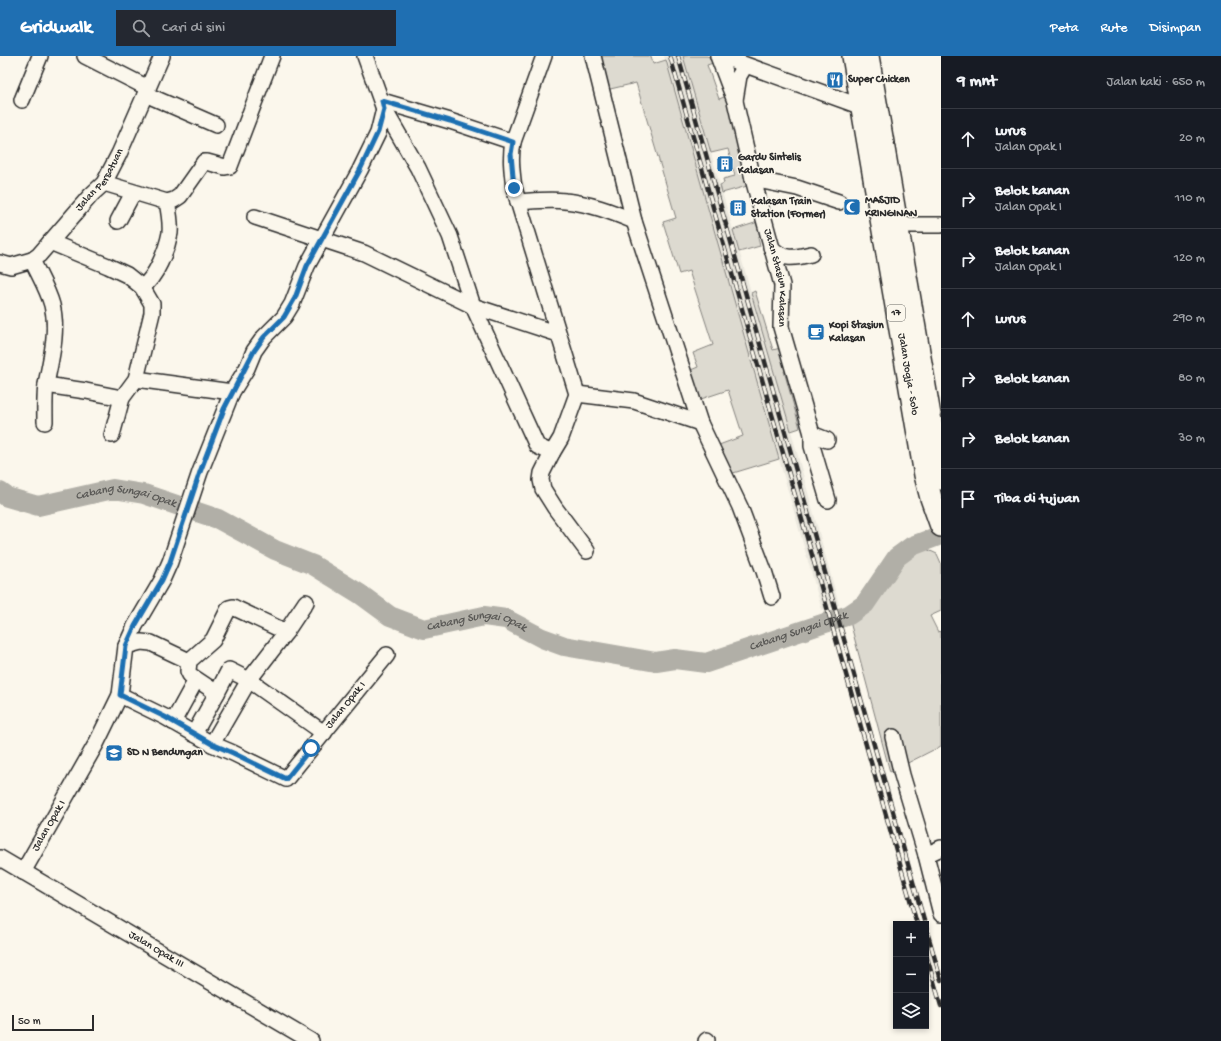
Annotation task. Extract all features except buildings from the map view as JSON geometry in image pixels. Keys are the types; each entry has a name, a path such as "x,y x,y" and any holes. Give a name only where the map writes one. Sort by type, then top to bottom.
{"highway":[{"name":"Jalan Jogja - Solo","path":"853,56 869,106 897,225 941,479"},
{"name":"Jalan Jogja - Solo","path":"868,56 869,106 918,441 924,475 939,521"}],"street":[{"path":"22,100 40,56"},
{"path":"85,56 147,91 216,125"},
{"name":"Jalan Persatuan","path":"6,264 32,260 50,242 91,195 104,183 119,154 162,56"},
{"path":"104,183 133,193 167,202 180,196 204,162 225,167 230,166 272,56"},
{"path":"365,56 386,105 450,236 473,306 537,446 552,453"},
{"path":"544,56 513,142 511,154 512,170 514,188 518,202 577,394 561,438 542,472 541,480 543,489 555,508 587,551"},
{"path":"593,56 634,221 700,423 740,507 772,597"},
{"path":"720,56 745,66 869,106"},
{"name":"Jalan Stasiun Kalasan","path":"720,56 735,101 752,179 782,285 781,327 812,434 812,446 828,500"},
{"path":"735,101 736,87 745,66"},
{"path":"386,105 450,121 513,142"},
{"name":"Jalan Opak I","path":"23,872 96,744 120,695 126,646 135,626 162,580 206,458 232,392 254,351 264,337 284,317 292,304 307,266 360,170 378,132 386,105"},
{"path":"752,179 797,188 839,202"},
{"path":"118,221 133,193"},
{"path":"518,202 557,200 575,202 612,212 634,221"},
{"path":"142,287 152,277 160,263 170,233 167,202"},
{"path":"255,217 364,253 473,306 558,334"},
{"path":"897,225 941,225"},
{"path":"50,242 127,275 142,287 152,304 153,309 136,379 122,398 112,435"},
{"path":"771,247 777,254 785,257 796,257 811,254"},
{"path":"32,260 48,294 52,306 54,321 54,336 46,385 45,422"},
{"path":"136,379 232,392"},
{"path":"46,385 122,398"},
{"path":"577,394 634,400 700,423"},
{"path":"812,434 827,440"},
{"path":"212,744 249,680 286,632 306,602"},
{"path":"216,693 188,674 189,661 212,640 229,608 233,607 286,632"},
{"path":"126,646 142,642 151,643 189,661"},
{"name":"Jalan Opak I","path":"120,695 212,744 286,779 387,655"},
{"path":"194,734 230,670 249,680 324,733"},
{"path":"173,722 196,680"},
{"path":"893,737 902,775 926,855 941,914"},
{"path":"926,855 941,848"},
{"name":"Jalan Opak III","path":"0,858 311,1041"}],"shaded area":[{"path":"597,56 651,56 653,64 666,60 779,459 730,474 719,445 743,436 728,390 701,399 686,372 698,367 693,353 713,345 689,271 679,274 663,222 676,218 636,83 606,90"},
{"path":"664,56 683,56 791,431 839,605 822,610"},
{"path":"683,56 707,56 712,58 713,63 707,65 719,99 729,95 751,185 722,193 720,185 724,183 723,179 735,176 728,149 711,153"},
{"path":"761,221 765,236 758,238 760,246 739,252 733,230"},
{"path":"755,291 773,350 784,347 790,368 784,371 800,428 791,431 751,293"},
{"path":"920,546 937,554 941,563 941,611 930,616 938,632 941,631 941,746 890,772 848,614 852,606 866,598 887,574 909,555 913,549"}],"waterway":[{"name":"Cabang Sungai Opak","path":"0,492 7,497 38,506 113,489 144,494 218,519 275,550 313,565 360,594 390,616 424,629 484,616 506,619 542,638 564,646 656,662 675,659 706,663 849,615 865,604 897,557 912,546 941,535"}],"railway":[{"path":"670,56 916,921"},
{"path":"678,56 924,921"},
{"path":"929,938 941,980"},
{"path":"927,957 941,1006"}],"place":[{"name":"Super Chicken","path":"835,80"},
{"name":"Gardu Sintelis Kalasan","path":"725,164"},
{"name":"MASJID KRINGINAN","path":"852,207"},
{"name":"Kalasan Train Station (Former)","path":"738,208"},
{"name":"Kopi Stasiun Kalasan","path":"816,332"},
{"name":"SD N Bendungan","path":"114,753"}],"route":[{"path":"311,748 286,779 212,744 165,717 120,695 126,646 135,626 155,594 170,562 200,472 224,409 254,351 264,337 284,317 292,304 307,266 360,170 378,132 384,109 382,101 450,121 513,142 511,154 514,188"}]}
